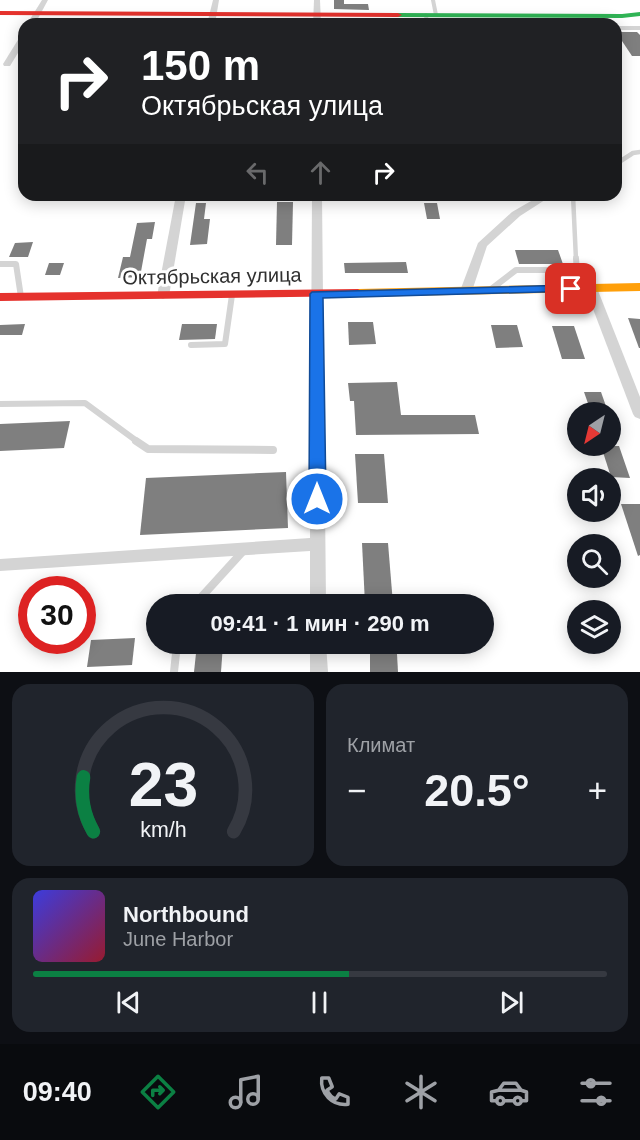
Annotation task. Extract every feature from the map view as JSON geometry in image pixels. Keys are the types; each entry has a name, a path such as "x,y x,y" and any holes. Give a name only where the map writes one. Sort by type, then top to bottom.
{"street":[{"path":"35,18 45,0"},
{"path":"212,18 216,0"},
{"path":"0,13 28,18"},
{"path":"230,18 317,13 430,18"},
{"path":"622,20 640,14"},
{"path":"7,64 18,47"},
{"path":"163,296 180,201"},
{"path":"317,201 318,594"},
{"path":"466,291 482,245 516,214 537,201"},
{"name":"Октябрьская улица","path":"0,297 317,294 640,287"},
{"path":"580,288 640,414"},
{"path":"0,565 317,544"},
{"path":"318,654 319,672"}],"lane":[{"path":"430,18 433,0"},
{"path":"622,28 640,28"},
{"path":"622,160 633,153 640,152"},
{"path":"573,201 580,288"},
{"path":"0,264 16,264 21,297"},
{"path":"489,290 516,270 552,270 580,288"},
{"path":"191,345 225,345 232,295"},
{"path":"0,404 85,403 148,449 273,450"},
{"path":"204,594 245,549"},
{"path":"174,672 176,654"}],"building":[{"path":"334,0 344,0 344,4 368,4 369,10 334,9"},
{"path":"622,32 637,32 640,35 640,56 632,56 622,41"},
{"path":"277,202 293,202 292,245 276,245"},
{"path":"196,203 206,203 204,219 210,219 207,244 190,245"},
{"path":"424,203 437,203 440,219 427,219"},
{"path":"155,222 152,239 147,239 140,277 118,278 123,257 130,257 137,223"},
{"path":"33,242 28,257 9,257 15,243"},
{"path":"515,250 558,250 563,264 519,264"},
{"path":"406,262 408,273 345,273 344,263"},
{"path":"49,263 64,263 60,275 45,275"},
{"path":"628,318 640,319 640,348 639,348"},
{"path":"348,322 373,322 376,344 349,345"},
{"path":"25,324 22,335 0,335 0,325"},
{"path":"182,324 217,324 215,339 179,340"},
{"path":"491,325 517,325 523,347 496,348"},
{"path":"552,326 574,326 585,359 562,359"},
{"path":"397,382 401,415 475,415 479,434 356,435 354,401 350,401 348,383"},
{"path":"584,392 601,392 604,402 588,402"},
{"path":"70,421 64,448 0,451 0,424"},
{"path":"621,452 630,478 621,478 621,468 608,468 604,456 621,456"},
{"path":"355,454 384,454 388,503 358,503"},
{"path":"286,472 288,528 140,535 146,478"},
{"path":"621,504 640,504 640,555 638,556"},
{"path":"362,543 388,543 392,594 365,594"},
{"path":"135,638 132,665 87,667 89,654 96,654 96,640"},
{"path":"196,654 222,654 221,672 194,672"},
{"path":"370,654 397,654 398,672 370,672"}],"traffic: fast":[{"path":"398,15 622,16 640,14"}],"traffic: slow":[{"path":"358,293 640,287"}],"traffic: jam":[{"path":"0,13 398,15"},
{"path":"0,297 358,293"}],"route":[{"path":"317,499 317,294 571,289"}]}
